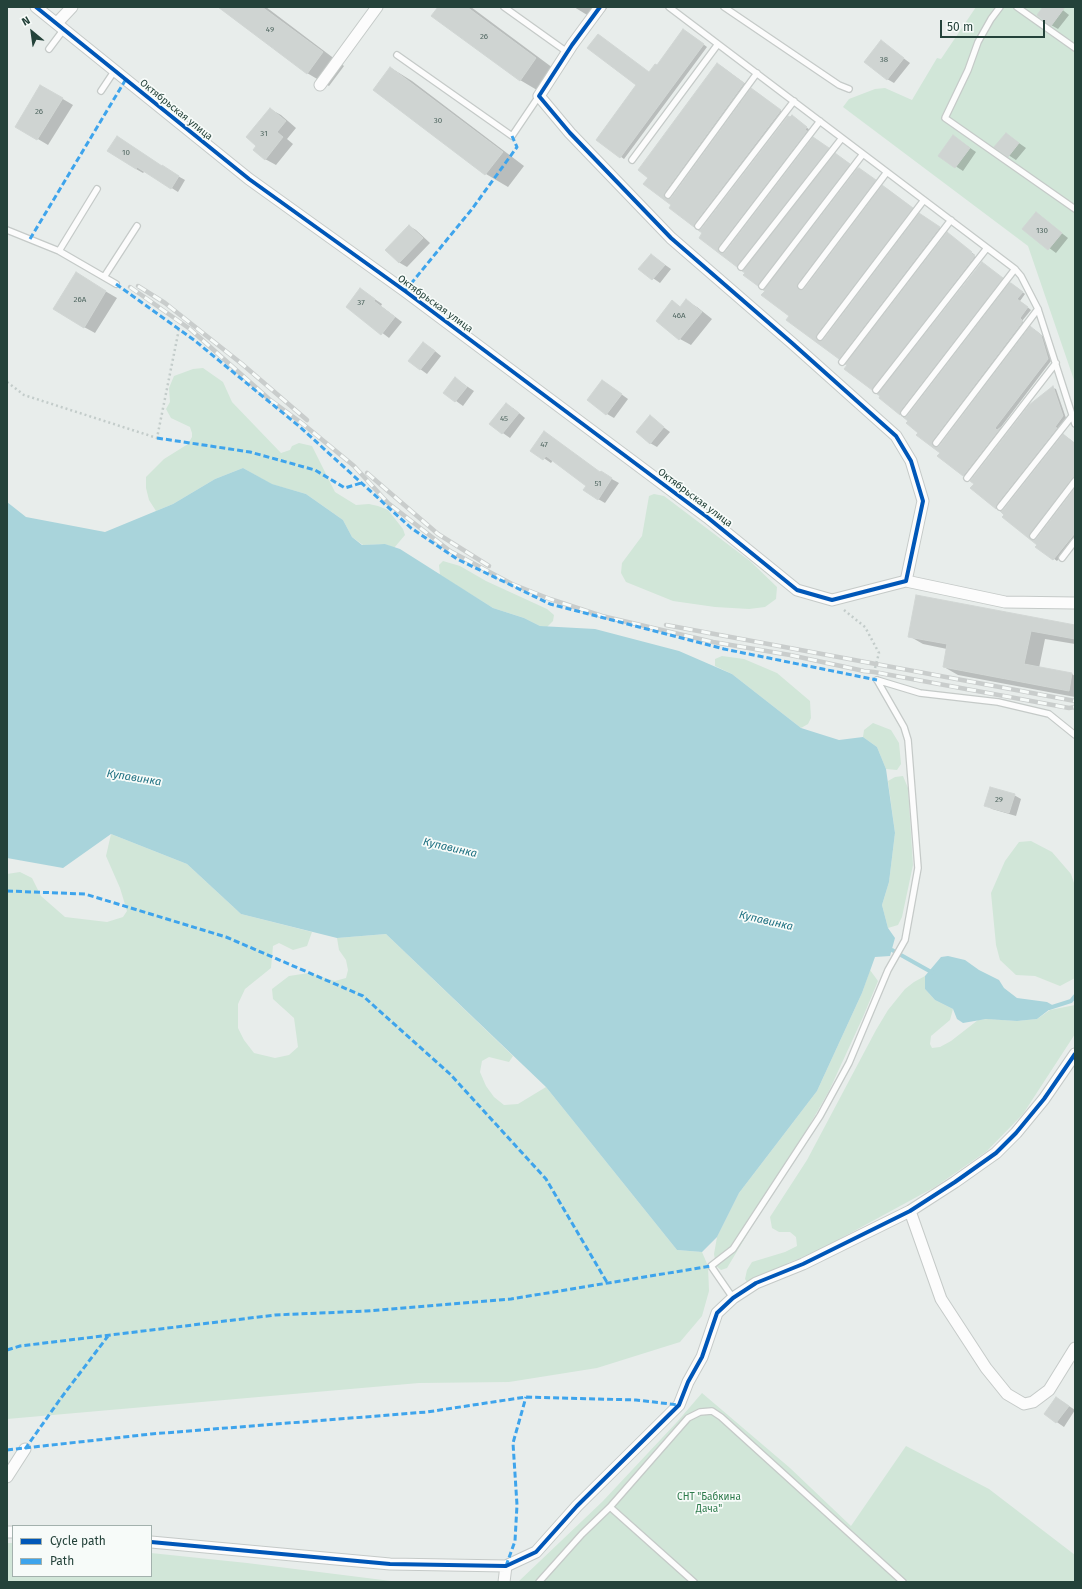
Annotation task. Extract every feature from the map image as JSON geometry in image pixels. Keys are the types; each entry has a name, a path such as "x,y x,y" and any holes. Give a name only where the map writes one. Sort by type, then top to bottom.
{"street":[{"name":"Октябрьская улица","path":"36,7 249,179 404,291 707,516 797,590 832,600"},
{"path":"61,26 72,7"},
{"path":"320,84 377,7"},
{"path":"600,7 539,96 570,133 671,238 896,436 911,461 923,501 906,581"},
{"path":"832,600 906,581 1005,602 1075,604"},
{"path":"152,1542 390,1564 506,1566 536,1552 577,1506 679,1405 688,1382 702,1356 717,1313 733,1298 756,1283 803,1264 910,1211 996,1153 1016,1133 1044,1100 1075,1054"},
{"path":"910,1211 940,1299 986,1368 1007,1394 1024,1404 1033,1402 1049,1390 1075,1348"},
{"path":"7,1477 25,1449"},
{"path":"504,1582 506,1566"}],"lane":[{"path":"504,7 568,52"},
{"path":"669,7 1015,269 1026,285 1038,309 1075,424"},
{"path":"724,7 839,85 849,89"},
{"path":"1000,7 991,19 978,42 968,70 945,118 1075,208"},
{"path":"1017,7 1075,48"},
{"path":"49,49 61,26"},
{"path":"632,160 718,44"},
{"path":"397,55 512,136 539,96"},
{"path":"101,91 115,70"},
{"path":"668,195 757,73"},
{"path":"698,226 794,101"},
{"path":"722,249 820,121"},
{"path":"741,267 842,138"},
{"path":"762,286 863,154"},
{"path":"801,286 887,172"},
{"path":"59,251 97,189"},
{"path":"820,337 924,200"},
{"path":"842,362 951,220"},
{"path":"104,277 137,226"},
{"path":"7,230 59,251 116,284"},
{"path":"876,390 987,248"},
{"path":"904,413 1015,269"},
{"path":"936,443 1038,309"},
{"path":"968,478 1056,363"},
{"path":"1000,507 1072,416"},
{"path":"1033,536 1075,482"},
{"path":"1062,558 1075,541"},
{"path":"877,680 920,693 998,702 1049,714 1075,735"},
{"path":"733,1298 711,1266 732,1249 820,1116 849,1063 888,970 906,940 918,868 908,740 904,727 877,680"},
{"path":"539,1582 582,1534 610,1507 688,1418 700,1412 712,1411 721,1417 903,1582"},
{"path":"610,1507 694,1582"}],"path":[{"path":"7,382 24,395 157,438 179,329"},
{"path":"832,600 865,627 876,646 879,653 874,672 877,680"}],"green space":[{"path":"976,7 1075,7 1075,383 1028,246 843,107 849,99 875,89 885,88 912,100 937,58 941,59"},
{"path":"203,368 223,382 232,402 281,453 290,450 292,446 299,443 312,446 335,492 356,505 369,504 388,510 403,529 405,535 394,548 385,544 363,545 352,537 343,520 306,494 271,484 243,468 215,479 173,504 156,511 149,500 146,488 146,477 164,459 188,444 192,437 190,427 171,418 166,409 170,402 169,388 174,376 193,369"},
{"path":"654,494 664,496 750,561 777,587 776,599 765,607 749,609 715,607 673,601 626,582 621,573 622,563 642,536 649,496"},
{"path":"443,561 460,566 486,581 547,609 554,615 553,621 547,627 540,626 524,618 493,608 440,575 439,565"},
{"path":"722,656 744,659 777,673 810,701 811,718 808,724 801,728 732,674 715,666 715,659"},
{"path":"873,723 891,730 899,743 901,764 897,770 886,769 877,747 863,737 864,730"},
{"path":"903,776 908,788 913,865 902,917 898,925 888,928 882,905 889,882 895,833 888,781 895,777"},
{"path":"111,834 187,864 241,914 312,932 307,946 293,950 279,943 273,946 271,968 245,989 238,1004 238,1028 244,1040 254,1053 275,1058 289,1055 298,1047 294,1018 273,999 272,989 289,976 309,973 335,981 346,978 348,970 346,960 339,950 337,938 386,934 513,1056 509,1062 489,1057 482,1061 480,1072 486,1086 494,1097 504,1105 518,1104 546,1087 677,1250 702,1252 708,1266 709,1291 702,1316 680,1342 597,1368 509,1382 419,1383 7,1419 7,874 20,872 32,878 41,896 65,917 107,922 123,917 127,911 120,888 106,856"},
{"path":"1031,841 1052,852 1071,874 1075,886 1075,978 1060,986 1035,976 1016,975 1000,960 996,945 991,893 1005,861 1019,842"},
{"path":"870,970 878,981 829,1091 727,1268 721,1270 716,1266 714,1254 717,1237 739,1193 817,1091 862,993"},
{"path":"925,976 925,989 935,1000 953,1009 950,1020 931,1036 930,1044 932,1048 940,1047 951,1041 978,1020 988,1019 1017,1021 1037,1019 1050,1010 1075,1005 1075,1034 1023,1114 987,1151 935,1187 812,1254 790,1262 749,1285 745,1279 747,1270 752,1262 785,1252 797,1246 796,1237 790,1232 779,1232 772,1228 770,1217 807,1160 888,1010 905,989"},
{"name":"СНТ \"Бабкина Дача\"","path":"702,1393 790,1468 851,1526 906,1446 989,1489 1075,1555 1075,1582 518,1582 603,1501"},
{"path":"7,1543 12,1543 12,1577 152,1577 152,1553 247,1563 399,1582 7,1582"}],"water":[{"name":"Купавинка","path":"243,468 272,484 306,494 343,520 352,537 362,545 385,544 400,549 493,608 524,618 540,626 595,629 679,651 732,674 801,728 839,740 863,737 877,747 886,769 895,833 889,882 882,905 888,928 895,938 890,956 875,957 862,993 817,1091 739,1193 717,1237 702,1252 677,1250 546,1087 386,934 337,938 241,914 187,864 111,834 63,868 7,858 7,502 26,517 105,532 173,504 215,479"},
{"path":"948,956 965,960 979,970 999,980 1004,988 1017,998 1047,1002 1054,1006 1037,1019 1017,1021 986,1019 963,1023 957,1019 953,1009 935,1000 925,989 925,976 941,957"}],"building":[{"path":"218,7 262,7 323,52 307,74"},
{"path":"438,7 467,7 536,58 520,81 431,16"},
{"path":"1043,7 1065,7 1051,26 1037,15"},
{"path":"683,29 704,44 620,158 596,140 636,85 587,48 598,34 649,72 655,64 657,65"},
{"path":"881,40 904,58 887,80 864,62"},
{"path":"717,63 744,83 665,192 665,198 671,198 751,88 781,110 695,223 694,227 669,208 671,205 643,184 648,178 638,170"},
{"path":"390,67 503,152 485,175 373,90"},
{"path":"40,85 63,98 37,140 15,127"},
{"path":"270,108 286,121 277,132 283,137 265,160 253,150 256,146 246,137"},
{"path":"792,115 807,127 805,130 807,131 719,246 719,252 725,252 813,137 829,148 737,267 699,238 702,233 698,230 701,229 788,116 790,117"},
{"path":"1006,133 1019,143 1008,157 994,147"},
{"path":"953,135 970,148 955,168 938,156"},
{"path":"117,136 179,176 171,189 137,167 136,169 107,151"},
{"path":"835,153 850,164 758,286 743,275 745,273 742,271"},
{"path":"859,168 876,180 798,283 798,289 804,289 882,185 913,208 817,334 816,338 818,341 823,340 919,213 940,227 839,359 786,320 789,316 761,295 765,291 763,290"},
{"path":"1036,212 1062,233 1048,250 1022,229"},
{"path":"409,225 423,238 399,263 385,250"},
{"path":"947,232 975,256 872,390 844,369 847,365 845,364"},
{"path":"651,254 665,265 652,280 638,269"},
{"path":"982,262 1003,278 901,410 900,415 879,398 880,396 877,394"},
{"path":"76,272 106,291 84,328 53,309"},
{"path":"1009,283 1023,292 1017,299 1028,307 1020,318 1023,321 933,440 932,445 936,447 939,446 1030,326 1041,335 1048,359 995,428 997,430 1001,427 963,476 937,456 940,453 916,435 918,433 906,423 908,421 903,417 907,416"},
{"path":"360,288 395,317 381,335 346,307"},
{"path":"686,299 702,312 679,340 656,321 672,300 680,307"},
{"path":"423,342 435,351 420,370 408,361"},
{"path":"455,377 467,387 455,402 443,393"},
{"path":"602,380 622,394 606,415 587,400"},
{"path":"1053,386 1063,416 1055,427 1057,428 997,504 996,509 970,488 974,484 970,481 1029,405"},
{"path":"506,403 519,413 502,434 489,424"},
{"path":"650,415 664,427 650,444 636,432"},
{"path":"544,431 600,472 601,471 612,478 598,500 583,490 586,486 546,456 543,460 530,451"},
{"path":"1063,434 1073,442 1075,446 1075,477 1072,478 1029,536 1032,540 1036,539 1075,488 1075,533 1053,560 1035,547 1037,545 1002,517 1004,515 1000,511 1003,510"},
{"path":"916,595 1075,625 1075,639 1031,631 1024,664 1072,673 1069,691 943,667 947,644 908,637"},
{"path":"990,787 1015,794 1009,813 984,806"},
{"path":"1056,1397 1069,1406 1056,1423 1044,1414"}],"waterway":[{"path":"892,950 933,973"},
{"path":"1049,1008 1071,1001 1075,996"}],"railway":[{"path":"138,286 165,303 242,364 307,420"},
{"path":"130,287 190,329 269,399 303,424 354,466 388,503 450,551 512,584 550,599 602,616 713,642 790,655 864,671 1069,708 1075,707"},
{"path":"367,473 438,534 489,566"},
{"path":"666,625 1075,701"}],"marked path":[{"path":"30,239 126,79"},
{"path":"405,291 472,209 517,147 512,136"},
{"path":"116,284 194,340 300,427 411,528 457,559 550,604 724,649 877,680"},
{"path":"157,438 250,452 315,470 345,488 361,483"},
{"path":"7,891 85,894 226,937 363,996 450,1074 546,1179 608,1284"},
{"path":"7,1350 20,1346 275,1315 366,1311 511,1299 711,1266"},
{"path":"25,1449 108,1336"},
{"path":"7,1450 151,1434 427,1412 526,1397 636,1400 679,1405"},
{"path":"506,1566 515,1541 517,1505 513,1443 526,1397"}],"cycle path":[{"path":"36,7 249,179 405,291 707,517 797,590 832,600 906,581 923,501 911,461 896,436 671,238 570,133 539,96 572,45 600,7"},
{"path":"152,1542 390,1564 506,1566 536,1552 577,1506 679,1405 688,1382 702,1357 717,1313 733,1298 756,1283 803,1264 910,1211 996,1153 1016,1133 1044,1099 1075,1054"}]}
